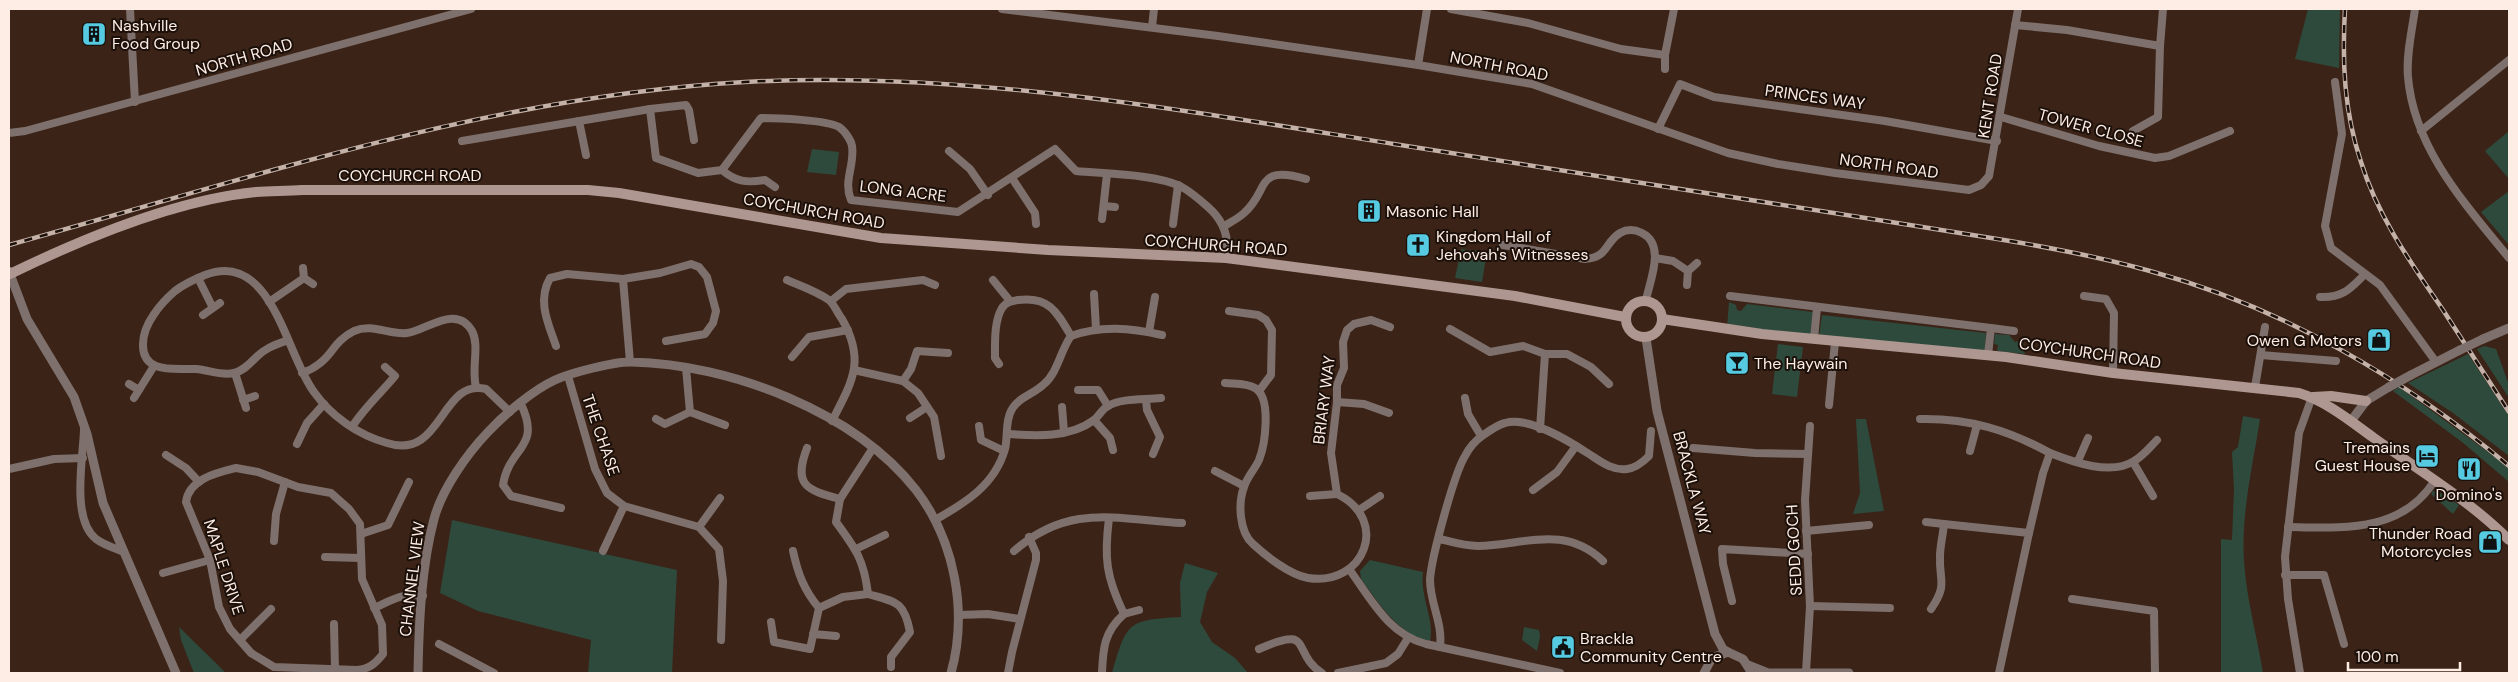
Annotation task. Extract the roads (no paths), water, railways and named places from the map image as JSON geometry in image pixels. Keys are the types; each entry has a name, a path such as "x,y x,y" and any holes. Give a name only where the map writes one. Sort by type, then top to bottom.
{"main road":[{"name":"COYCHURCH ROAD","path":"9,273 60,249 180,209 215,199 255,192 302,190 588,190 648,197 881,238 1048,250 1226,258 1515,296 1626,317"},
{"path":"1646,300 1658,307 1662,319 1658,331 1646,338 1637,337 1631,332 1626,317 1633,304 1646,300"},
{"name":"COYCHURCH ROAD","path":"1662,319 1711,328 1835,342 1988,355 2112,373 2299,393 2312,397 2351,421 2466,502 2509,540"},
{"path":"2312,397 2331,396 2366,401"}],"street":[{"path":"130,9 136,102"},
{"name":"NORTH ROAD","path":"9,133 26,131 136,102 471,9"},
{"name":"NORTH ROAD","path":"1002,9 1152,27 1418,65 1532,84 1728,153 1778,164 1969,190 1981,185"},
{"path":"1152,27 1154,9"},
{"path":"1418,65 1427,9"},
{"path":"1451,9 1528,23 1621,49 1665,55"},
{"path":"1665,69 1665,55 1674,9"},
{"name":"KENT ROAD","path":"1981,185 1989,176 1997,141 2018,9"},
{"path":"2133,130 2158,117 2163,9"},
{"path":"2415,9 2408,75 2411,102 2421,131 2434,158 2458,194 2509,258"},
{"path":"2015,25 2067,30 2160,46"},
{"path":"2421,131 2509,60"},
{"path":"2335,82 2342,134 2325,226 2331,248 2380,285 2436,362"},
{"name":"PRINCES WAY","path":"1658,129 1680,84 1714,97 1885,121 1997,141"},
{"path":"462,141 686,104 694,140"},
{"path":"650,109 656,158 698,173 722,170 733,180 750,182 765,180 775,186"},
{"name":"TOWER CLOSE","path":"2000,117 2108,148 2155,158 2169,156 2230,131"},
{"name":"LONG ACRE","path":"722,170 761,118 792,119 838,126 845,133 852,146 846,190 851,200 958,212 988,195 1055,149 1076,171 1134,176 1178,186 1194,195 1224,226"},
{"path":"579,121 586,155"},
{"path":"949,151 970,169 988,195"},
{"path":"1102,219 1107,174"},
{"path":"1226,258 1228,246 1224,226 1245,213 1266,180 1280,174 1306,179"},
{"path":"1012,178 1035,213 1036,224"},
{"path":"1173,224 1178,186"},
{"path":"1104,206 1115,207"},
{"path":"1503,245 1585,259 1596,258 1606,250 1618,234 1631,230 1647,236 1655,248 1655,258 1646,300"},
{"path":"1655,258 1673,261 1688,271"},
{"path":"1687,284 1688,271 1696,263"},
{"path":"556,346 544,311 544,290 550,278 567,274 623,279 660,273 691,264 699,267 707,278 716,311 713,323 705,334 666,341"},
{"path":"302,268 304,278 313,284"},
{"path":"288,340 266,349 247,366 235,373 220,374 195,369 180,371 154,366 146,358 142,346 144,333 152,318 168,296 180,287 215,271 240,273 250,279 269,302 288,340 302,373 324,404 367,437 404,446 415,443 432,431 459,393 476,387 486,389 510,412"},
{"path":"9,273 27,319 74,397 84,425 103,503 176,673"},
{"path":"2320,297 2331,298 2344,294 2366,274"},
{"path":"198,278 216,304 203,315"},
{"path":"269,302 304,278"},
{"path":"623,279 630,362"},
{"path":"787,280 831,301 848,330 856,352 854,370 848,390 832,421"},
{"path":"831,301 846,289 923,280 935,285"},
{"path":"992,280 1010,301"},
{"path":"1094,294 1096,329"},
{"path":"2084,296 2106,300 2114,313 2112,373"},
{"path":"1149,332 1155,297"},
{"path":"1737,307 1734,297 2014,331"},
{"path":"999,364 995,358 998,317 1002,308 1010,301 1030,298 1046,303 1061,318 1071,336"},
{"path":"1814,339 1816,308"},
{"path":"1229,311 1258,315 1266,320 1272,330 1271,374 1260,391"},
{"path":"302,373 318,365 339,340 356,330 378,328 404,334 415,332 439,320 448,319 457,320 471,330 475,345 473,367 476,387"},
{"name":"BRIARY WAY","path":"1337,494 1330,453 1337,402 1337,385 1344,368 1343,342 1347,330 1354,324 1370,320 1390,327"},
{"path":"2255,388 2265,327"},
{"path":"934,520 962,504 983,488 994,475 1004,451 1008,434 1008,418 1011,410 1023,397 1042,386 1050,378 1071,336 1096,329 1124,328 1162,335"},
{"path":"1988,355 1991,328"},
{"path":"2351,421 2366,401 2389,387 2482,339 2509,328"},
{"path":"1450,329 1490,352 1523,346 1545,354 1567,354 1592,367 1609,384"},
{"path":"792,357 809,337 848,330"},
{"name":"BRACKLA WAY","path":"1646,338 1657,411 1715,634 1723,649 1728,652"},
{"path":"1829,405 1835,342"},
{"path":"903,381 911,369 918,351 948,354"},
{"path":"1540,428 1545,354"},
{"path":"2261,355 2336,361"},
{"name":"CHANNEL VIEW","path":"418,673 423,596 434,517 458,470 472,448 510,412 554,380 630,362 686,368 727,376 802,403 873,448 906,478 934,520 954,573 958,640 951,673"},
{"path":"134,398 154,366"},
{"path":"352,427 362,411 374,401 395,376 385,367"},
{"path":"686,368 690,412"},
{"path":"854,370 903,381 918,394 934,417 941,456"},
{"path":"235,373 246,408"},
{"name":"THE CHASE","path":"568,376 595,469 607,493 624,506 699,527"},
{"path":"1225,383 1242,384 1260,391 1266,407 1264,434 1258,461 1244,486 1241,513 1244,528 1251,543 1284,566 1306,578 1328,577 1349,569 1360,557 1365,543 1366,531 1359,510 1351,501 1337,494 1310,496"},
{"path":"128,384 139,390"},
{"path":"1078,390 1098,390 1108,406"},
{"path":"244,400 255,396"},
{"path":"2300,673 2285,575 2298,434 2312,397"},
{"path":"1008,434 1032,436 1078,429 1094,420 1108,406 1161,398"},
{"path":"1465,398 1468,414 1481,436"},
{"path":"1146,400 1147,410 1160,437 1153,454"},
{"path":"1337,402 1364,404 1389,413"},
{"path":"297,444 315,412 324,404"},
{"path":"521,404 529,422 529,434 504,472 503,485 511,496 561,508"},
{"path":"910,418 927,406"},
{"path":"1062,407 1064,432"},
{"path":"656,419 665,424 690,412 725,425"},
{"path":"1920,419 1948,419 1977,426 2001,429 2050,453 2100,467 2117,467 2133,462 2157,440"},
{"path":"1094,420 1110,438 1114,450"},
{"path":"1440,647 1440,625 1430,580 1464,457 1481,436 1507,422 1540,428 1559,435 1608,466 1626,470 1635,467 1649,456 1651,431"},
{"path":"84,425 80,500 84,524 94,538 124,552"},
{"path":"980,426 982,440 1004,451"},
{"name":"SEDD GOCH","path":"1806,672 1810,606 1806,530 1807,454 1810,426"},
{"path":"1970,451 1977,426"},
{"path":"301,435 310,439"},
{"path":"2078,461 2088,438"},
{"path":"1533,490 1557,472 1576,446"},
{"path":"806,448 801,469 803,482 813,491 840,499"},
{"path":"868,594 866,569 856,549 836,522 840,499 873,448"},
{"path":"1693,448 1754,453 1807,454"},
{"path":"1999,673 2029,533 2043,473 2050,453"},
{"path":"166,455 186,468 199,482 212,474 236,468 258,472 298,487 331,493 358,520 361,534 362,579 374,608 396,598 414,594 423,596"},
{"path":"9,469 54,459 83,458"},
{"path":"2133,462 2153,496"},
{"path":"1215,471 1244,486"},
{"path":"2288,528 2347,527 2384,520 2410,508 2435,480"},
{"name":"MAPLE DRIVE","path":"199,482 187,493 186,502 210,560 219,607 230,629 251,653 274,667 299,671 366,669 376,663 383,654 382,625 374,608"},
{"path":"274,541 276,514 285,482"},
{"path":"361,534 388,525 409,482"},
{"path":"1359,510 1380,496"},
{"path":"720,498 699,527 719,549 723,581 721,640"},
{"path":"603,551 624,506"},
{"path":"1109,518 1106,552 1108,574 1124,614"},
{"path":"1014,551 1029,538 1062,521 1109,518 1182,523"},
{"path":"1926,522 2029,533"},
{"path":"1931,609 1940,596 1943,582 1940,557 1944,524"},
{"path":"1806,530 1869,525"},
{"path":"856,549 885,535"},
{"path":"1008,673 1036,560 1036,553 1029,538"},
{"path":"1440,539 1462,545 1478,546 1565,539 1592,551 1603,561"},
{"path":"1732,601 1722,564 1722,549 1808,554"},
{"path":"793,551 798,574 805,592 819,608"},
{"path":"325,557 361,558"},
{"path":"163,573 210,560"},
{"path":"1349,569 1387,621 1408,638 1556,673"},
{"path":"2285,575 2324,575 2344,644"},
{"path":"819,608 843,597 868,594 897,602 906,613 910,632 891,657 891,667"},
{"path":"2072,599 2154,611 2155,673"},
{"path":"1810,606 1890,608"},
{"path":"771,622 774,642 810,649 819,608"},
{"path":"240,640 271,609"},
{"path":"1102,673 1105,639 1110,629 1124,614 1139,610"},
{"path":"958,615 988,614 1020,619"},
{"path":"334,624 335,669"},
{"path":"813,634 836,636"},
{"name":"BRACKLA WAY","path":"1704,672 1709,661 1715,634"},
{"path":"1338,673 1386,663 1398,654 1408,638"},
{"path":"1259,649 1283,639 1294,639 1300,644 1315,668 1322,673"},
{"path":"439,644 494,673"},
{"path":"1709,661 1720,654 1728,652 1736,654 1749,669 1768,673 1849,673"}],"railway":[{"path":"2345,9 2344,67 2351,124 2361,162 2376,202 2407,257 2509,412"},
{"path":"9,245 373,144 465,122 557,104 651,90 745,82 827,80 990,87 1152,106 1233,118 2010,241 2115,262 2199,286 2247,304 2340,349 2428,404 2509,466"}],"place":[{"name":"Nashville Food Group","path":"94,34"},
{"name":"Masonic Hall","path":"1369,211"},
{"name":"Kingdom Hall of Jehovah's Witnesses","path":"1418,245"},
{"name":"Owen G Motors","path":"2379,340"},
{"name":"The Haywain","path":"1737,363"},
{"name":"Tremains Guest House","path":"2427,456"},
{"name":"Domino's","path":"2469,469"},
{"name":"Thunder Road Motorcycles","path":"2490,542"},
{"name":"Brackla Community Centre","path":"1563,647"}]}
